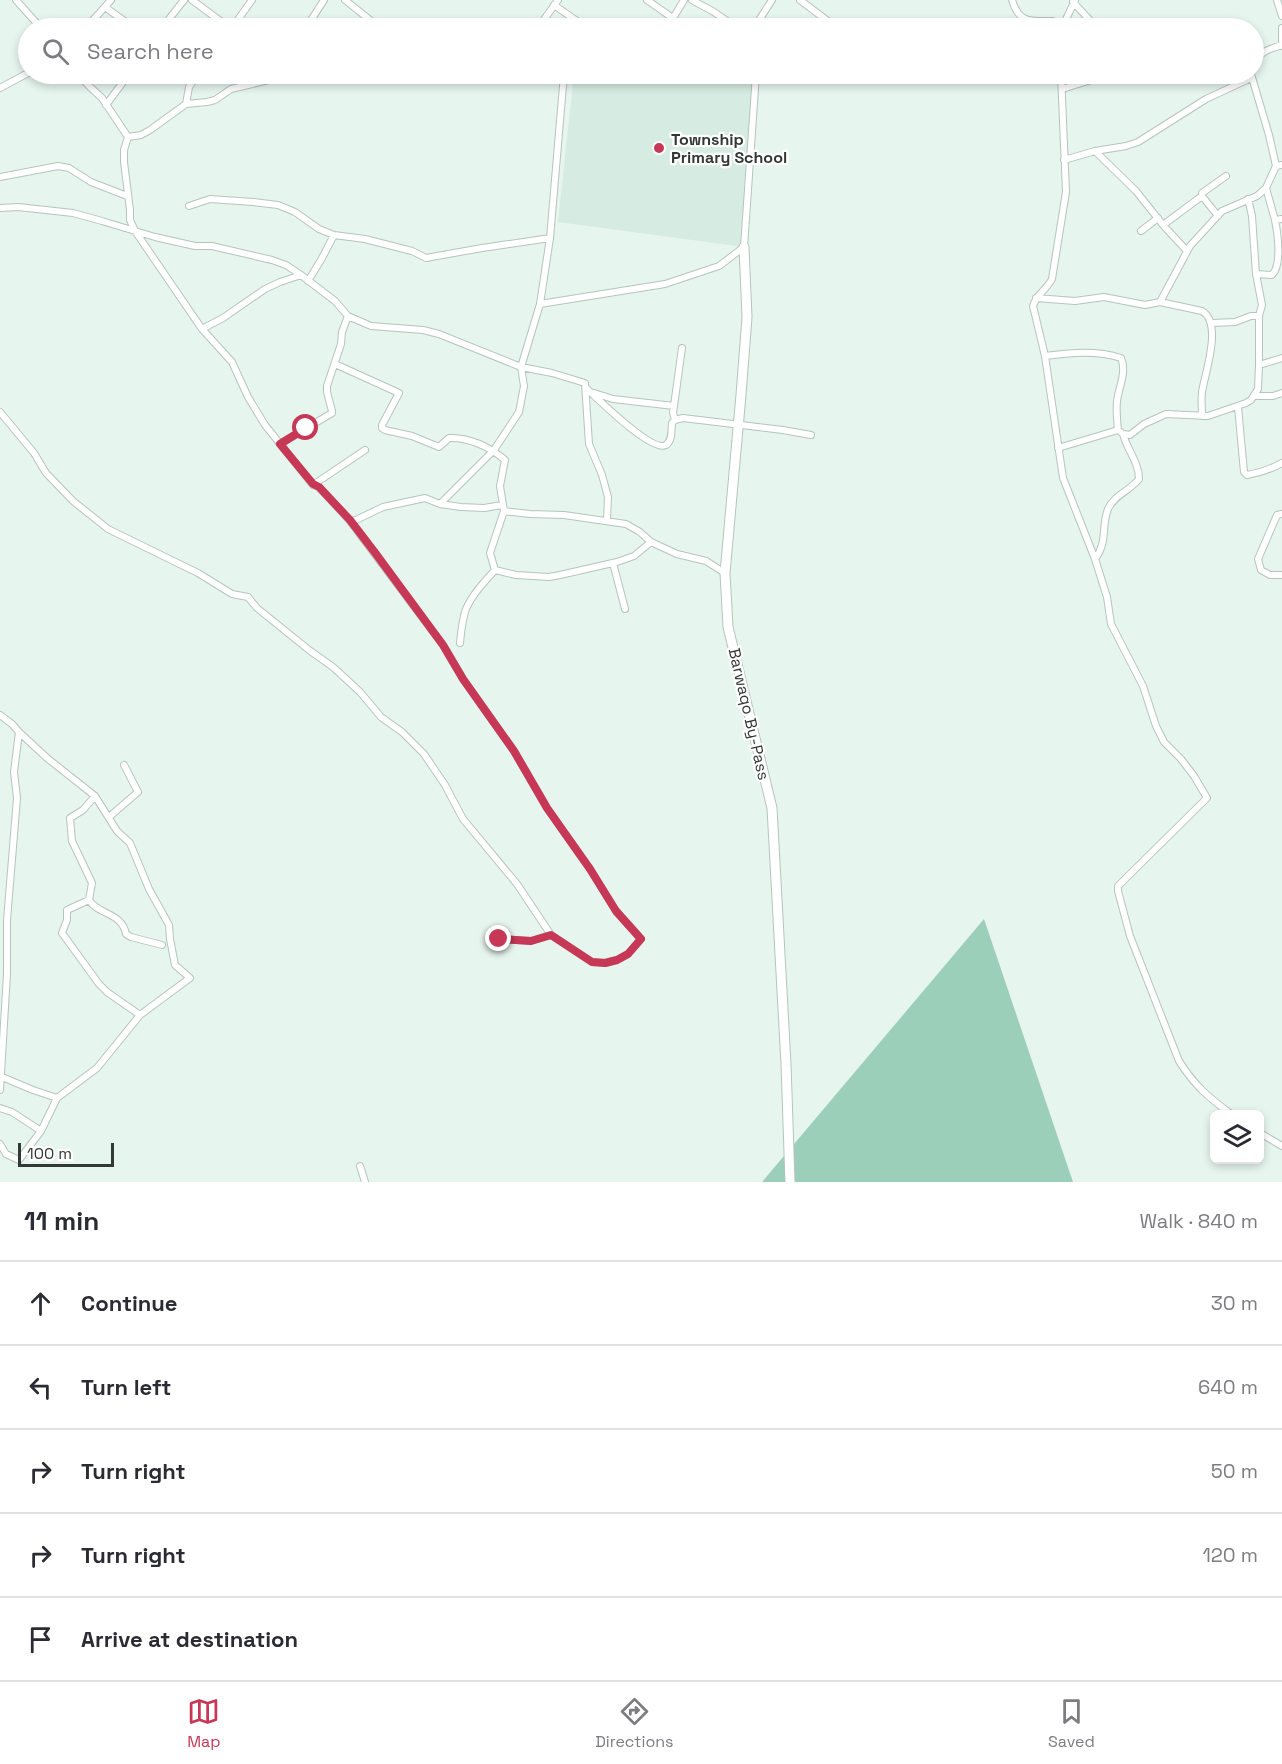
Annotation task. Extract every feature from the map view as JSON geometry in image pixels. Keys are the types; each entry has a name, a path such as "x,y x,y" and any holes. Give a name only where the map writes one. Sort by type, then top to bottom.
{"highway":[{"name":"Barwaqo By-Pass","path":"744,247 747,316 725,573 728,627 772,808 790,1182"}],"street":[{"path":"16,0 32,18"},
{"path":"95,18 111,0"},
{"path":"170,18 184,0"},
{"path":"192,0 217,18"},
{"path":"238,18 252,0"},
{"path":"312,18 324,0"},
{"path":"345,0 368,18"},
{"path":"647,0 671,18"},
{"path":"673,18 684,0"},
{"path":"692,0 723,18"},
{"path":"760,18 772,0"},
{"path":"800,0 824,18"},
{"path":"1012,0 1018,14 1023,18"},
{"path":"1277,0 1282,16"},
{"path":"1066,18 1074,1 1088,18"},
{"path":"545,18 556,3 575,18"},
{"path":"105,7 120,18"},
{"path":"1264,51 1282,46 1282,28"},
{"path":"0,88 18,78"},
{"path":"86,84 102,98 128,137"},
{"path":"106,105 122,84"},
{"path":"186,104 191,84"},
{"path":"128,137 141,135 150,130 186,104 215,100 231,89 252,84"},
{"path":"440,504 494,450 519,412 524,386 521,367 540,303 550,238 563,84"},
{"path":"540,303 665,284 719,266 744,247 755,84"},
{"path":"1062,84 1066,192 1055,266 1050,283 1036,298 1033,306 1045,356 1063,478 1095,559 1107,597 1111,624 1143,686 1155,726 1164,742 1194,776 1207,798 1118,886 1118,891 1130,936 1179,1060 1189,1077 1205,1095 1226,1110"},
{"path":"1062,89 1078,84"},
{"path":"1064,160 1138,142 1206,99 1235,84"},
{"path":"1160,302 1190,246 1225,209 1257,196 1266,188 1279,165 1253,84"},
{"path":"0,412 34,453 46,473 79,507 108,529 198,573 232,594 248,597 257,608 333,667 360,692 381,717 402,732 424,754 445,784 463,819 517,884 551,935 592,962 605,963 628,954 641,939 616,911 443,645 350,520 319,487 313,484 265,425 248,397 232,362 202,329 135,231 130,220 127,196 124,150 128,137"},
{"path":"1095,151 1136,191 1187,251"},
{"path":"0,177 58,165 69,168 91,182 127,196"},
{"path":"1163,225 1226,176"},
{"path":"1256,274 1272,275 1277,270 1280,249 1279,220 1266,188"},
{"path":"1202,196 1218,216"},
{"path":"1058,448 1120,432 1130,435 1144,424 1166,414 1208,416 1238,407 1255,396 1258,389 1259,316 1262,305 1256,274 1252,216 1248,198"},
{"path":"189,206 210,199 278,205 295,212 319,229 334,235 365,238 412,251 426,258 550,238"},
{"path":"0,208 18,207 73,213 177,242 195,246 212,246 272,260 301,274 335,301 348,316 371,327 423,330 439,334 521,367 585,383 588,390 589,444 608,497 607,520"},
{"path":"1141,231 1158,218"},
{"path":"308,281 334,235"},
{"path":"202,329 223,318 265,289 301,274"},
{"path":"1036,298 1075,301 1104,297 1145,305 1160,302 1202,311 1208,315 1212,323 1210,360 1202,392 1202,416"},
{"path":"280,444 332,413 327,386 348,316"},
{"path":"1212,323 1235,322 1251,316 1259,316"},
{"path":"675,420 673,413 682,348"},
{"path":"1045,356 1085,352 1105,353 1122,360 1123,375 1116,414 1120,432 1138,467 1139,479 1108,509 1102,550 1095,559"},
{"path":"1259,365 1282,358"},
{"path":"335,364 399,393 382,425 385,430 412,436 439,447 449,438 457,438 494,450 505,460 501,477 503,508 490,553 490,560 495,570"},
{"path":"588,390 639,435 656,445 663,446 668,443 672,437 672,423 683,418 783,429 810,435"},
{"path":"588,390 613,399 674,406"},
{"path":"1255,396 1274,396 1282,393"},
{"path":"1238,407 1244,472 1247,475 1282,463"},
{"path":"313,484 365,450"},
{"path":"350,520 356,520 383,507 425,498 440,504 503,508 530,514 607,520 626,524 639,531 651,542 677,554 706,561 725,573"},
{"path":"1282,514 1277,515 1258,559 1261,570 1270,575 1282,574"},
{"path":"495,570 516,575 549,577 634,556 651,542"},
{"path":"613,563 625,609"},
{"path":"460,643 463,617 467,607 481,585 495,570"},
{"path":"0,715 47,758 95,796 117,831 130,843 148,889 169,925 175,965 190,978 140,1015 97,1068 57,1098 41,1131 19,1160 6,1154 0,1144"},
{"path":"0,1090 7,974 7,920 17,798 14,772 19,732"},
{"path":"110,817 138,792 124,765"},
{"path":"95,796 83,810 70,818 72,841 92,883 88,900 92,906 114,915 125,929 126,934 162,945"},
{"path":"88,900 67,910 67,920 62,933 99,984 140,1015"},
{"path":"499,939 531,941 551,935"},
{"path":"2,1077 57,1098"},
{"path":"0,1108 12,1112 41,1131"},
{"path":"1264,1135 1282,1146"},
{"path":"0,1159 6,1154"},
{"path":"360,1166 366,1182"}],"shaded area":[{"name":"Township Primary School","path":"573,84 758,84 744,247 558,222"}],"green space":[{"path":"984,919 1073,1182 762,1182"}],"place":[{"name":"Township Primary School","path":"659,148"}],"route":[{"path":"306,428 280,444 313,484 319,487 350,520 443,645 616,911 641,939 628,954 605,963 592,962 551,935 531,941 499,939"}]}
